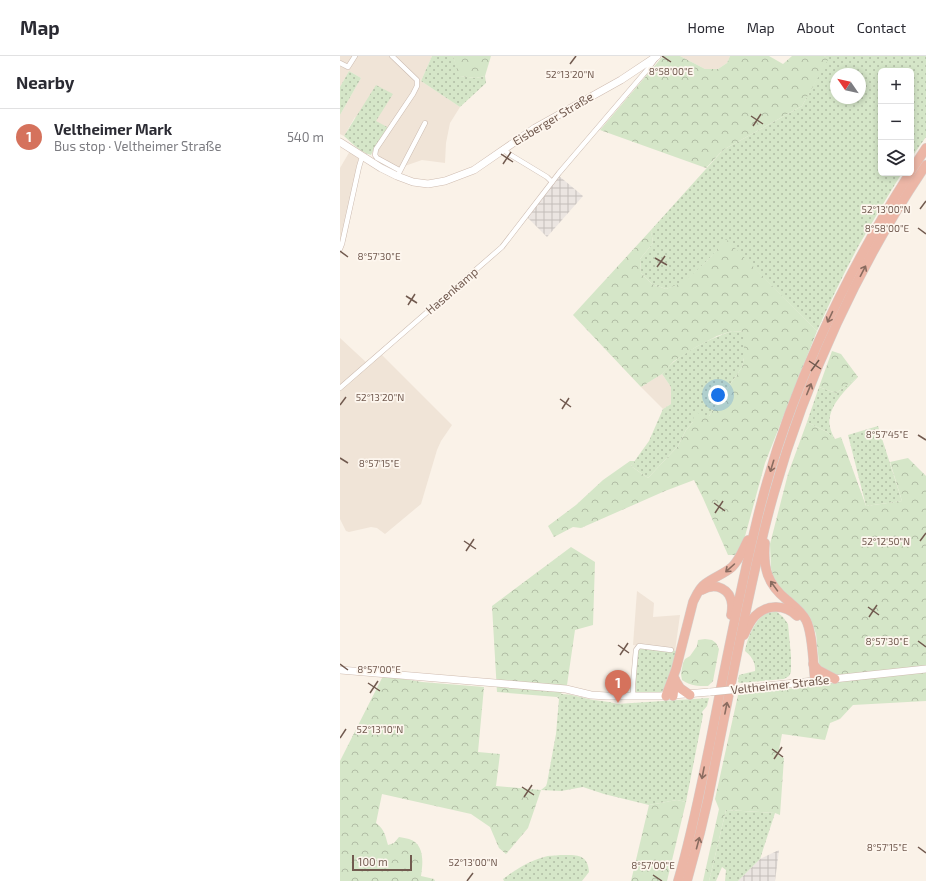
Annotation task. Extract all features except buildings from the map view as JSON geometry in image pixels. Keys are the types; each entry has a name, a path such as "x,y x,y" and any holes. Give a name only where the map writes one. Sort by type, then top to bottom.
{"highway":[{"path":"914,166 926,148"},
{"path":"687,881 708,799 758,554 782,467 827,346 852,292 899,208 926,165"},
{"path":"678,881 699,797 756,522 784,428 815,350 844,288 874,231 908,176"},
{"path":"767,519 764,552 766,571 774,588 801,613 808,626 813,664 812,681"},
{"path":"669,696 693,602 700,589 705,584 733,566 740,557 756,522"},
{"path":"693,602 702,590 708,587 716,586 724,589 730,598 732,605 730,642"},
{"path":"739,647 754,617 761,611 769,607 792,611 800,620 806,637 812,681"},
{"path":"813,664 821,672 835,679"},
{"path":"669,696 675,680 676,669"},
{"path":"675,680 680,688 690,694"}],"main road":[{"name":"Eisberger Straße","path":"340,142 380,168 398,173 413,182 428,184 445,181 474,170 503,149 541,125 621,80 656,56"},
{"name":"Veltheimer Straße","path":"340,670 566,689 591,695 669,696 926,669"}],"street":[{"path":"340,63 348,67 355,56"},
{"path":"392,56 417,80 417,86 376,149 375,152 377,158 398,173 425,124"},
{"name":"Hasenkamp","path":"340,388 502,248 559,173 647,70 656,56"},
{"path":"503,149 547,177 552,182"},
{"path":"340,249 358,167 362,157"},
{"path":"633,696 633,677 637,647 670,650"}],"shaded area":[{"path":"340,56 432,56 421,81 460,107 450,123 446,143 445,163 422,160 399,168 378,157 355,117 344,136 340,134 340,115 361,78 349,71 340,87"},
{"path":"680,56 730,56 727,63 718,69 705,69"},
{"path":"350,151 357,156 361,166 346,239 340,255 340,168"},
{"path":"559,176 583,196 547,237 527,217"},
{"path":"340,338 368,364 381,354 452,425 441,441 437,450 421,504 385,534 377,528 371,527 349,532 346,531 340,519"},
{"path":"662,374 671,387 671,404 663,409 641,387"},
{"path":"637,591 654,603 653,617 680,615 675,651 633,645"},
{"path":"779,850 775,881 738,881 760,859"}],"green space":[{"path":"432,56 453,56 460,76 476,78 485,76 486,83 460,107 421,81"},
{"path":"453,56 491,56 485,76 476,78 459,76"},
{"path":"663,56 680,56 705,69 718,69 727,63 730,56 769,56 783,64 792,56 824,56 829,58 802,106 723,150 706,168 600,130"},
{"path":"824,56 926,56 926,137 914,154 914,68 878,68 878,176 900,176 859,245 817,331 726,240 684,283 666,289 652,284 641,273 640,259 653,243 651,230 723,150 802,106 828,58"},
{"path":"349,71 361,78 340,115 340,87"},
{"path":"376,85 393,94 376,121 389,128 371,155 360,150 344,136"},
{"path":"651,230 653,243 640,259 641,273 652,284 666,289 684,282 709,259 726,239 817,331 765,463 744,540 737,555 728,555 694,480 665,491 581,528 573,527 554,537 548,526 576,505 603,480 630,461 635,461 631,466 648,478 678,446 686,430 693,422 694,412 709,416 742,367 744,358 744,332 732,331 717,336 696,347 674,361 662,374 641,387 573,315"},
{"path":"732,331 744,332 744,358 742,367 709,416 693,422 686,430 678,446 648,478 631,466 649,441 663,409 671,404 671,387 662,374 674,362 689,351"},
{"path":"832,351 841,354 858,377 836,393 819,387"},
{"path":"858,377 838,399 831,413 830,427 835,439 827,432 807,422 819,387 836,393"},
{"path":"807,422 827,432 835,439 841,437 866,506 902,501 890,462 908,458 926,476 926,701 853,705 840,719 830,723 825,740 782,734 778,755 784,758 780,815 775,813 726,810 709,881 703,881 719,809 715,799 738,695 827,684 824,669 821,668 819,663 816,634 810,617 804,610 788,598 773,579 771,568 770,544 788,474"},
{"path":"878,426 902,501 866,506 848,435"},
{"path":"571,547 595,562 593,625 575,630 567,685 557,697 497,692 492,606"},
{"path":"777,612 788,624 791,656 791,672 789,676 784,679 738,682 739,675 755,671 753,660 745,651 752,629 763,616 768,613"},
{"path":"698,640 712,640 716,643 719,649 713,681 708,686 691,685 682,680 681,674 683,663 697,646"},
{"path":"640,648 677,651 669,680 660,693 636,693 634,690 637,653"},
{"path":"385,676 422,682 484,687 478,752 500,754 496,786 541,790 528,828 506,854 499,848 490,827 471,814 382,794 376,823 383,830 388,845 394,843 399,837 414,841 418,845 422,854 421,876 434,879 435,881 340,881 340,761 382,678"},
{"path":"561,694 617,704 709,698 707,706 702,712 703,715 686,802 677,800 649,805 604,794 583,787 561,791 541,790 547,783 556,734 559,699 557,697"},
{"path":"677,800 686,802 667,881 631,881 649,805"},
{"path":"726,810 775,813 760,859 738,881 725,881 726,870 722,867 716,881 709,881"},
{"path":"576,855 580,856 586,861 589,872 582,881 504,881 503,879 528,863 546,856"}],"place":[{"name":"Veltheimer Mark","path":"618,703"}]}
